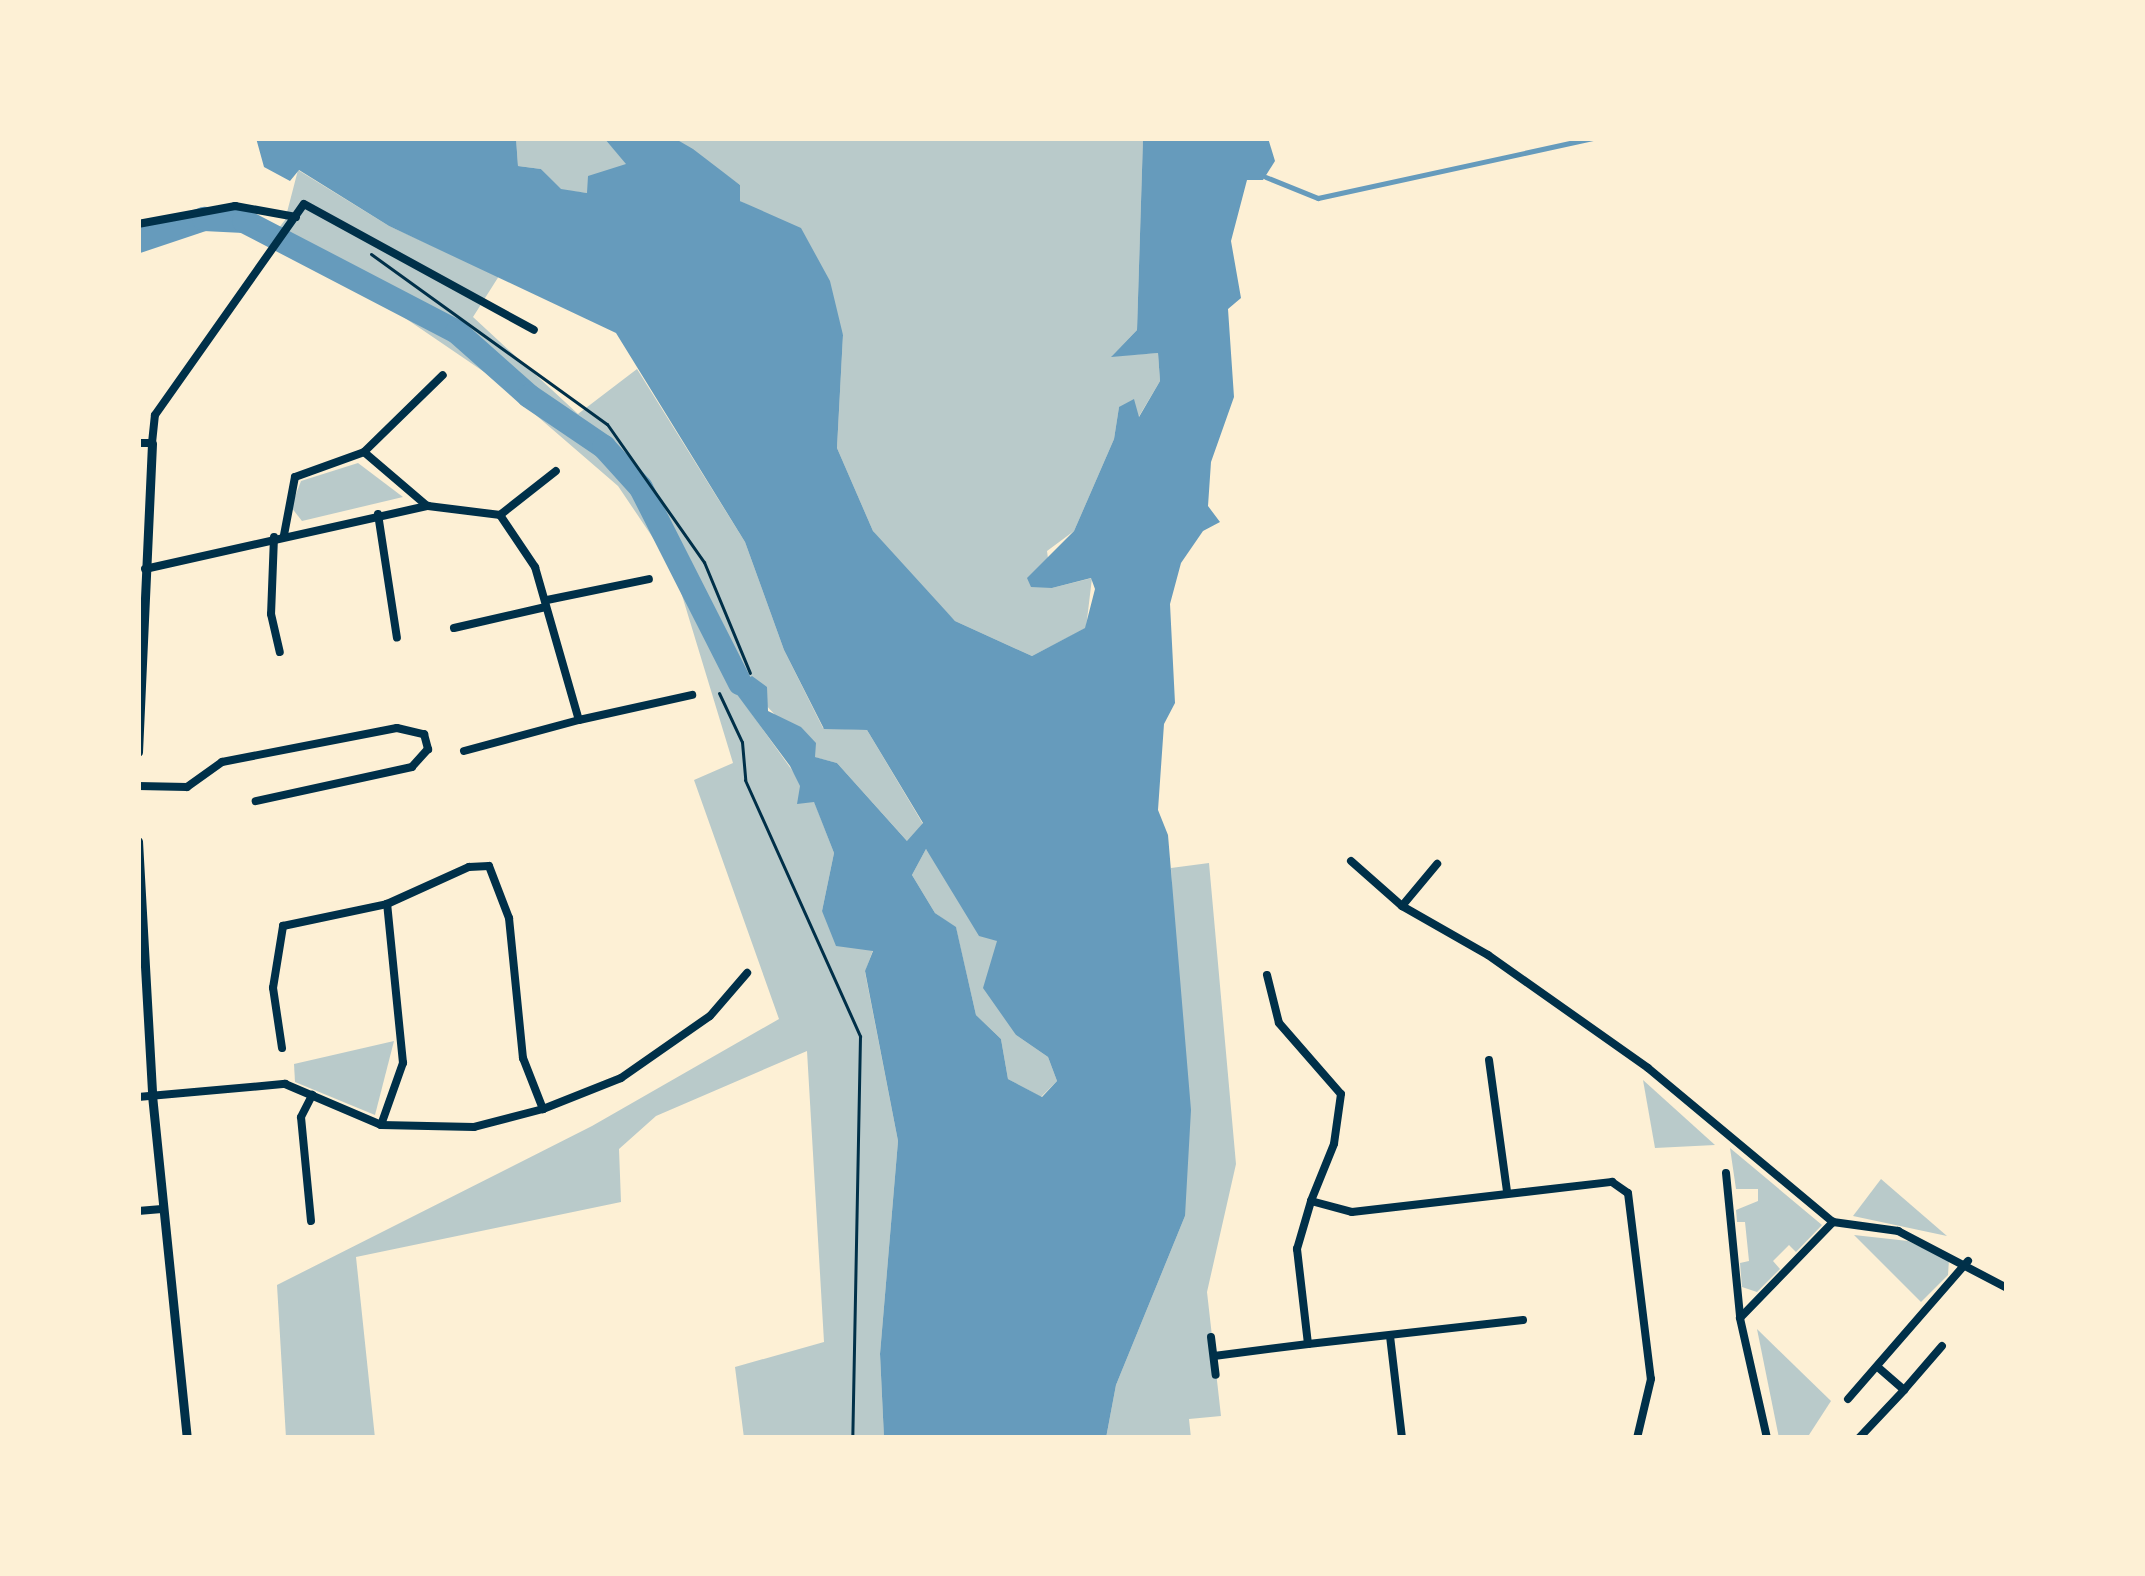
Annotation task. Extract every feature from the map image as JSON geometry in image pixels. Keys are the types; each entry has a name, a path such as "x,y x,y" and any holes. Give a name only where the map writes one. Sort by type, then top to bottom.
{"street":[{"path":"138,752 138,670 155,415 271,257 304,204 533,330"},
{"path":"138,224 235,206 296,217"},
{"path":"280,652 271,614 279,536 295,476 364,452 442,375"},
{"path":"138,442 152,443"},
{"path":"364,452 428,506"},
{"path":"144,569 428,506 500,515 556,471"},
{"path":"378,514 397,638"},
{"path":"500,515 547,604 579,720"},
{"path":"454,628 650,579"},
{"path":"464,751 692,695"},
{"path":"138,786 187,787 222,762 397,728 424,734 428,748 412,767 256,801"},
{"path":"138,841 152,1095 187,1438"},
{"path":"1351,861 1402,906 1488,955 1648,1068 1833,1222 1898,1231 1968,1261 2007,1288"},
{"path":"1402,906 1437,864"},
{"path":"281,1048 273,988 283,926 387,904 469,867 489,866 509,918 523,1058 543,1108"},
{"path":"381,1125 403,1063 387,904"},
{"path":"138,1097 285,1084 381,1125 474,1127 543,1108 637,1067 710,1016 747,973"},
{"path":"1267,975 1280,1022 1341,1094 1334,1144 1298,1249 1308,1344"},
{"path":"1489,1060 1507,1192"},
{"path":"311,1221 301,1117 312,1095"},
{"path":"1726,1173 1740,1318 1767,1438"},
{"path":"1311,1202 1352,1212 1612,1182 1628,1193 1651,1379 1637,1438"},
{"path":"138,1211 162,1209"},
{"path":"1740,1318 1833,1222"},
{"path":"1848,1399 1880,1369 1968,1261"},
{"path":"1214,1356 1523,1320"},
{"path":"1211,1336 1216,1375"},
{"path":"1390,1336 1402,1438"},
{"path":"1859,1438 1942,1346"},
{"path":"1880,1369 1904,1390"}],"path":[{"path":"360,246 608,424 704,562 750,673"},
{"path":"719,693 742,742 745,780 860,1036 852,1438"}],"shaded area":[{"path":"516,138 604,138 627,164 587,193 561,190 541,169 518,166"},
{"path":"674,138 1143,138 1137,330 1112,356 1158,353 1160,381 1138,418 1119,407 1114,439 1074,531 1047,551 1052,588 1092,578 1086,628 1032,656 955,621 899,565 873,531 837,448 843,335 757,210 740,201 740,185"},
{"path":"298,170 389,226 499,276 473,317 578,414 637,369 745,542 784,650 823,728 867,730 923,824 908,842 837,763 814,757 764,703 734,689 814,801 834,853 822,911 873,950 865,972 898,1141 880,1354 884,1438 744,1438 735,1367 824,1342 807,1051 656,1116 619,1149 621,1202 356,1257 375,1438 286,1438 277,1285 592,1126 779,1019 694,780 733,763 674,569 618,486 493,378 358,286 268,242 285,220"},
{"path":"358,463 403,497 302,521 291,507 301,481"},
{"path":"926,849 997,941 1016,1035 1048,1057 1057,1081 1041,1097 1008,1079 1001,1039 976,1015 956,928 935,913 912,875"},
{"path":"1209,863 1236,1164 1207,1292 1221,1416 1189,1419 1191,1438 1106,1438 1116,1385 1185,1216 1171,868"},
{"path":"394,1041 375,1115 295,1082 294,1064"},
{"path":"1643,1080 1715,1145 1655,1148"},
{"path":"1730,1148 1822,1225 1796,1252 1789,1245 1773,1261 1780,1269 1757,1292 1742,1287 1740,1263 1749,1261 1745,1222 1737,1222 1736,1210 1758,1201 1758,1189 1736,1189"},
{"path":"1881,1179 1947,1236 1853,1216"},
{"path":"1854,1235 1908,1241 1949,1260 1948,1275 1921,1302"},
{"path":"1757,1329 1831,1401 1807,1438 1779,1438"}],"water":[{"path":"256,138 516,138 518,166 541,169 561,189 587,193 588,176 626,164 604,138 674,138 693,149 740,185 740,201 801,228 830,281 843,335 837,448 873,531 955,621 1032,656 1085,628 1095,589 1091,578 1052,588 1031,587 1027,578 1074,531 1114,439 1119,407 1134,399 1139,417 1160,381 1158,353 1111,357 1137,330 1143,138 1268,138 1275,161 1263,180 1247,180 1231,241 1241,298 1228,309 1234,397 1211,462 1208,506 1220,522 1203,531 1181,563 1170,604 1175,703 1164,724 1158,810 1168,835 1191,1110 1185,1216 1116,1385 1106,1438 884,1438 880,1354 898,1141 865,971 873,951 836,946 822,911 834,853 814,802 797,804 800,786 790,766 733,689 752,676 767,687 768,711 801,727 816,743 815,757 837,763 907,841 923,823 867,730 824,729 784,650 745,542 616,333 389,226 299,170 290,181 264,167","holes":["926,849 979,936 997,941 983,988 1016,1035 1048,1057 1057,1081 1042,1097 1008,1079 1001,1039 976,1015 956,927 935,913 912,875"]}],"waterway":[{"path":"1266,177 1318,198 1594,138"},
{"path":"138,241 204,219 244,221 457,332 529,396 604,447 641,488 740,683"}]}
